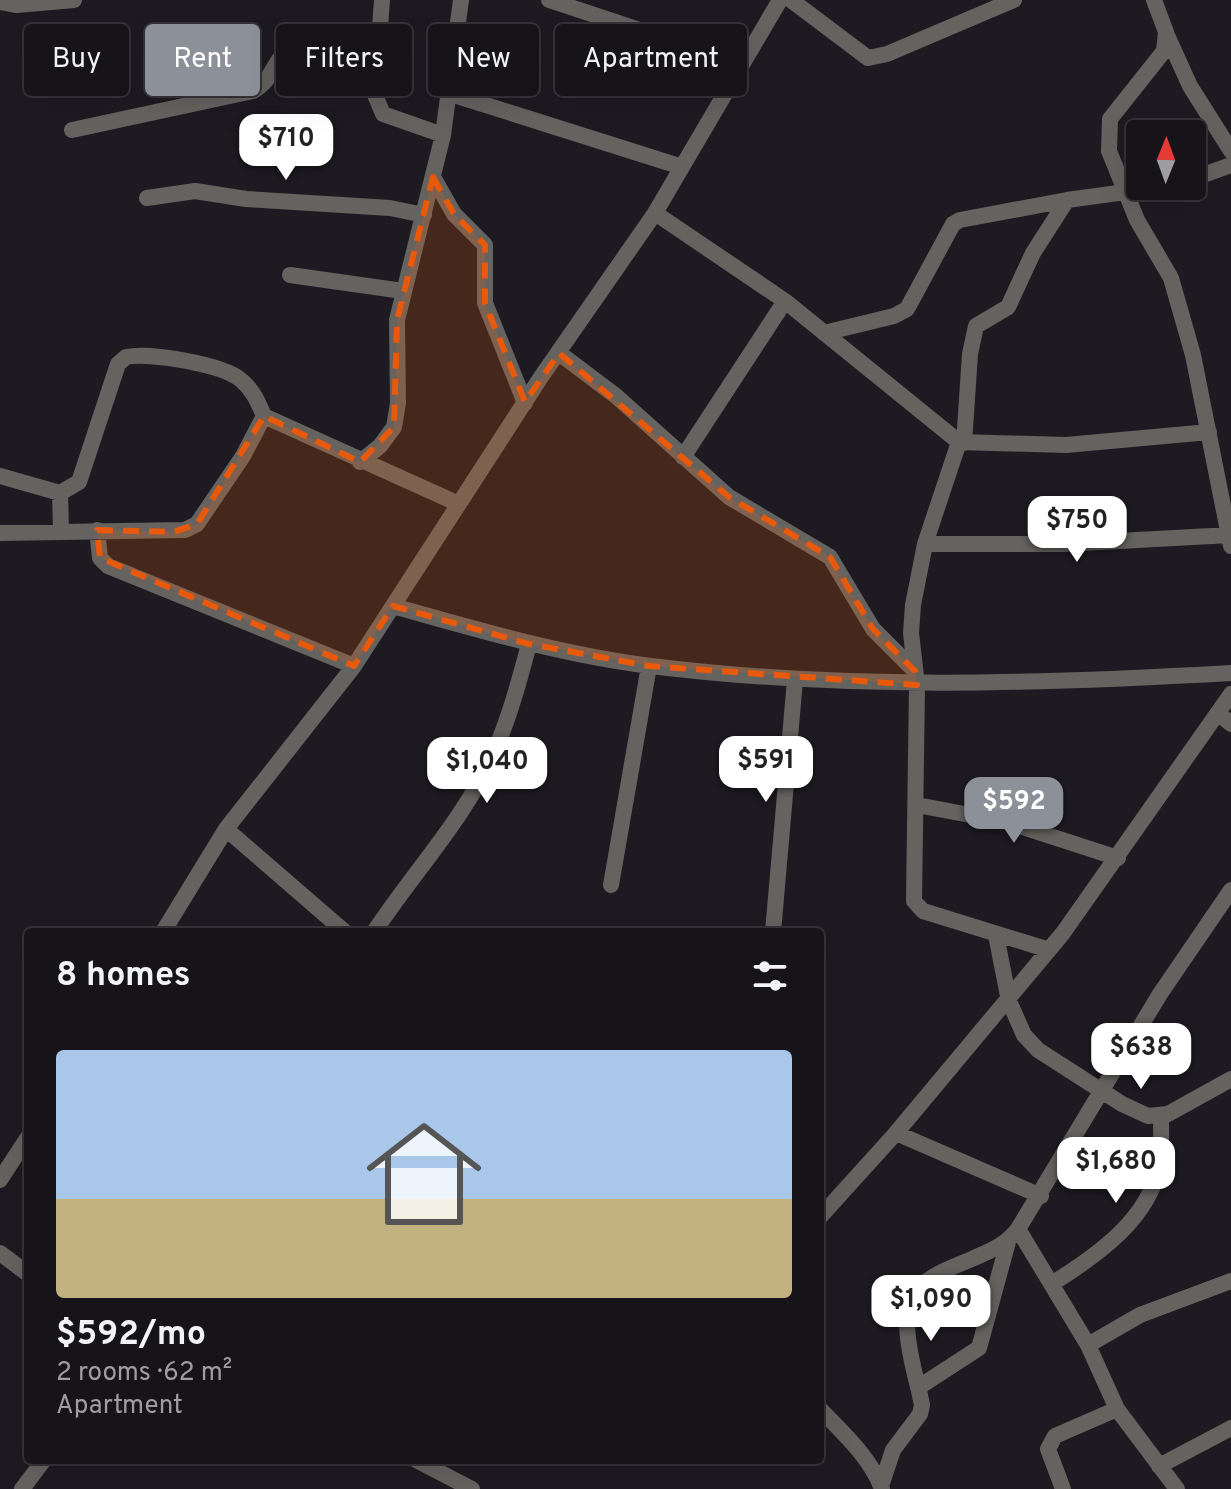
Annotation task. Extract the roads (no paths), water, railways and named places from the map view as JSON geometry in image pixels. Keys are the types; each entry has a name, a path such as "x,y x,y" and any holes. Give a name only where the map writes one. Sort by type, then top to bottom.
{"street":[{"path":"0,2 17,5 74,0"},
{"path":"379,24 382,0"},
{"path":"458,24 461,0"},
{"path":"549,0 622,24"},
{"path":"747,54 780,0"},
{"path":"791,0 868,58 887,54 1014,0"},
{"path":"1154,0 1190,86 1231,151"},
{"path":"925,544 1230,541 1209,432 1171,278 1125,194 1109,151 1110,119 1164,51 1166,32"},
{"path":"72,130 253,91 268,82 276,63"},
{"path":"375,96 383,114 443,135"},
{"path":"360,462 380,446 394,427 398,403 397,320 451,96"},
{"path":"457,96 682,167"},
{"path":"165,928 226,829 354,666 525,403 655,213 722,96"},
{"path":"1206,174 1231,165"},
{"path":"433,177 454,214 485,245 485,303 525,403"},
{"path":"147,198 195,191 246,199 390,208 424,215"},
{"path":"824,333 894,316 907,309 953,224 960,220 1067,200 1125,194"},
{"path":"1046,949 917,908 913,883 917,805 913,605 925,544 961,442 976,326 1008,307 1033,253 1067,200"},
{"path":"655,213 785,301 961,442 1066,445 1209,432"},
{"path":"290,275 403,291"},
{"path":"683,457 785,301"},
{"path":"559,353 616,396 729,497 830,557 873,629 916,678"},
{"path":"0,476 60,493 79,482 118,364 126,357 203,364 239,377 255,394 264,416 360,462 459,504"},
{"path":"0,533 61,530 173,532 197,524 243,456 264,416"},
{"path":"60,493 61,530"},
{"path":"97,530 100,558 108,566 354,666"},
{"path":"393,606 529,644 649,666 795,680 1231,673"},
{"path":"377,928 461,810 493,756 515,699 529,644"},
{"path":"611,885 649,666"},
{"path":"773,928 795,680"},
{"path":"824,1213 1009,1001 1225,719 1231,694"},
{"path":"917,805 1007,822 1118,858"},
{"path":"226,829 340,928"},
{"path":"919,1387 979,1348 1013,1236 1041,1196 1048,1178 1160,994 1231,890"},
{"path":"996,935 1009,1001 1017,1023 1038,1050 1102,1091 1148,1116 1161,1115 1231,1079"},
{"path":"1053,1283 1099,1254 1121,1234 1154,1184 1159,1166 1161,1115"},
{"path":"896,1133 1041,1196"},
{"path":"0,1180 24,1143"},
{"path":"1013,1236 1053,1283 1088,1345 1117,1409 1177,1489"},
{"path":"881,1487 893,1450 920,1414 919,1387 908,1334 913,1297 923,1284 940,1273 1013,1236"},
{"path":"0,1253 24,1271"},
{"path":"1088,1345 1140,1315 1231,1281"},
{"path":"1063,1489 1048,1449 1049,1442 1055,1436 1117,1409"},
{"path":"824,1413 852,1442 881,1487"},
{"path":"1159,1466 1231,1428"},
{"path":"22,1489 41,1464"},
{"path":"424,1464 472,1489"}]}
